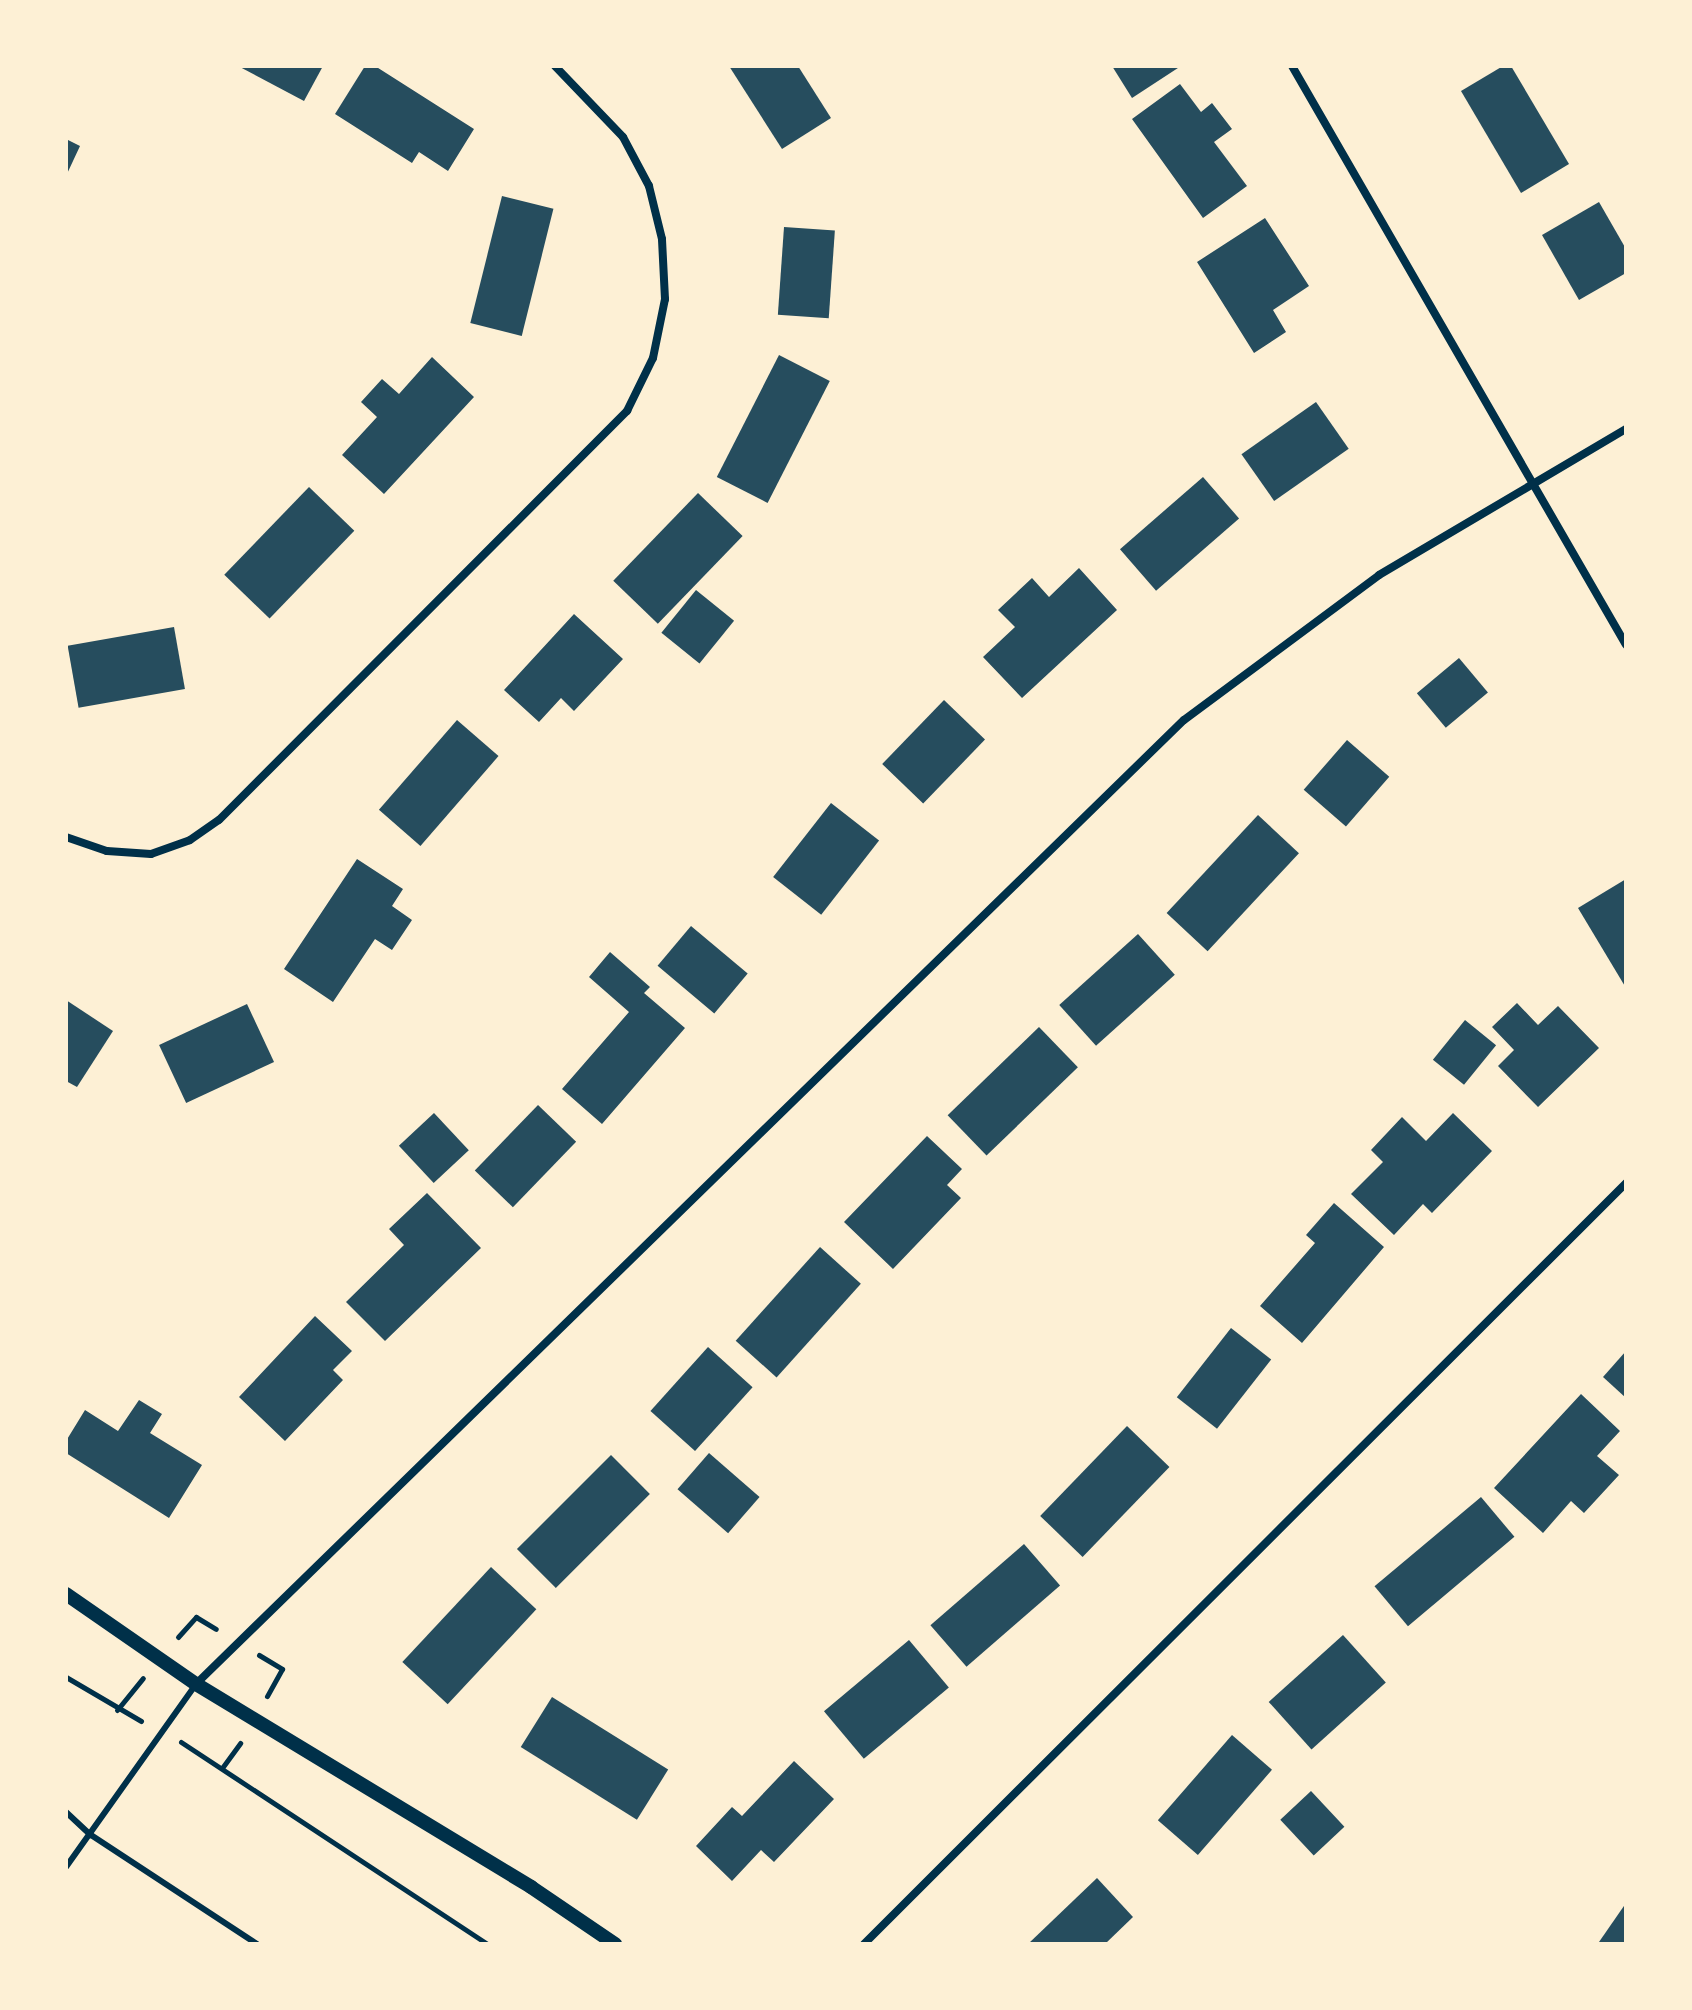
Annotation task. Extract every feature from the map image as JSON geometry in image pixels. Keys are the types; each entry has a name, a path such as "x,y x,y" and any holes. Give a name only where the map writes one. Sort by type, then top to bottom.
{"street":[{"path":"66,837 107,851 151,854 190,840 219,820 627,411 653,358 665,299 662,239 649,186 623,137 555,66"},
{"path":"1292,66 1626,645"},
{"path":"196,1684 1184,720 1278,645 1379,575 1626,429"},
{"path":"864,1944 1626,1183"},
{"path":"66,1594 196,1684 531,1887 615,1944"}],"lane":[{"path":"66,1867 196,1684"},
{"path":"66,1812 91,1835 257,1944"}],"path":[{"path":"66,1677 117,1710 164,1731 487,1944"}],"building":[{"path":"238,66 323,66 304,101"},
{"path":"365,66 375,66 474,129 448,171 419,152 412,163 335,114"},
{"path":"729,66 798,66 831,118 782,149"},
{"path":"1112,66 1181,66 1132,98"},
{"path":"1503,66 1511,66 1569,164 1521,193 1461,91"},
{"path":"1180,84 1201,112 1212,103 1232,129 1214,142 1247,186 1203,218 1132,119"},
{"path":"66,139 80,146 66,176"},
{"path":"502,196 553,209 522,336 470,323"},
{"path":"1599,202 1626,249 1626,273 1579,300 1542,235"},
{"path":"1265,218 1309,286 1273,310 1286,332 1254,353 1197,262"},
{"path":"784,227 835,231 829,318 778,315"},
{"path":"779,355 830,381 768,503 717,477"},
{"path":"432,357 474,397 384,494 342,455 377,417 361,402 382,379 399,394"},
{"path":"1316,402 1349,449 1274,501 1241,454"},
{"path":"1203,477 1239,519 1156,591 1120,549"},
{"path":"309,487 354,531 270,619 224,575"},
{"path":"698,493 743,536 658,624 613,581"},
{"path":"1079,568 1117,610 1022,698 983,657 1015,627 998,610 1032,578 1049,597"},
{"path":"696,590 734,621 699,664 661,633"},
{"path":"574,614 623,659 574,711 561,698 539,722 504,690"},
{"path":"174,627 185,689 79,708 68,646"},
{"path":"1459,658 1488,692 1446,728 1417,693"},
{"path":"944,700 985,740 923,804 882,764"},
{"path":"457,720 499,756 420,846 379,810"},
{"path":"1347,740 1389,777 1346,827 1304,790"},
{"path":"831,803 879,841 821,915 773,877"},
{"path":"1258,815 1299,853 1208,951 1167,913"},
{"path":"357,859 403,889 392,906 412,920 392,950 375,939 333,1002 284,969"},
{"path":"1626,879 1626,988 1578,908"},
{"path":"691,926 748,974 714,1013 658,966"},
{"path":"1138,934 1175,975 1096,1046 1059,1005"},
{"path":"610,952 650,987 644,993 685,1028 602,1124 562,1089 629,1012 589,977"},
{"path":"66,1000 113,1031 77,1087 66,1081"},
{"path":"1517,1003 1538,1025 1558,1006 1599,1048 1538,1107 1498,1066 1514,1050 1492,1027"},
{"path":"247,1004 274,1062 186,1103 159,1045"},
{"path":"1465,1020 1496,1045 1464,1085 1433,1060"},
{"path":"1039,1027 1078,1067 987,1156 948,1115"},
{"path":"538,1105 576,1142 513,1207 475,1170"},
{"path":"434,1113 469,1150 434,1183 399,1146"},
{"path":"1453,1113 1492,1151 1432,1213 1423,1204 1394,1235 1351,1194 1383,1162 1371,1150 1402,1117 1426,1141"},
{"path":"927,1136 962,1169 947,1185 961,1198 893,1269 844,1222"},
{"path":"427,1193 481,1248 385,1341 346,1302 404,1245 389,1229"},
{"path":"1334,1203 1384,1247 1302,1343 1260,1306 1315,1243 1306,1235"},
{"path":"820,1247 861,1284 777,1377 736,1341"},
{"path":"315,1316 352,1351 333,1370 343,1380 285,1441 239,1397"},
{"path":"1231,1328 1271,1359 1217,1429 1177,1397"},
{"path":"708,1347 753,1387 695,1451 650,1411"},
{"path":"1626,1351 1626,1398 1603,1377"},
{"path":"1581,1394 1620,1431 1597,1456 1619,1475 1584,1513 1571,1501 1543,1533 1494,1488"},
{"path":"139,1400 162,1414 150,1433 202,1465 169,1518 66,1453 66,1441 85,1410 118,1431"},
{"path":"1127,1426 1169,1467 1083,1557 1040,1516"},
{"path":"709,1453 760,1497 728,1533 678,1489"},
{"path":"611,1455 650,1494 556,1588 517,1549"},
{"path":"1481,1497 1514,1537 1408,1626 1375,1586"},
{"path":"1024,1544 1060,1586 966,1667 930,1625"},
{"path":"491,1567 536,1609 448,1704 402,1662"},
{"path":"1343,1635 1386,1683 1312,1749 1269,1702"},
{"path":"909,1640 949,1687 864,1759 824,1711"},
{"path":"552,1697 668,1770 637,1820 521,1747"},
{"path":"1232,1735 1272,1770 1198,1855 1158,1820"},
{"path":"794,1761 834,1799 774,1862 761,1850 732,1881 696,1846 732,1807 742,1816"},
{"path":"1311,1791 1344,1827 1314,1855 1280,1820"},
{"path":"1097,1878 1133,1917 1105,1944 1028,1944"},
{"path":"1626,1903 1626,1944 1602,1944 1599,1942"}]}
